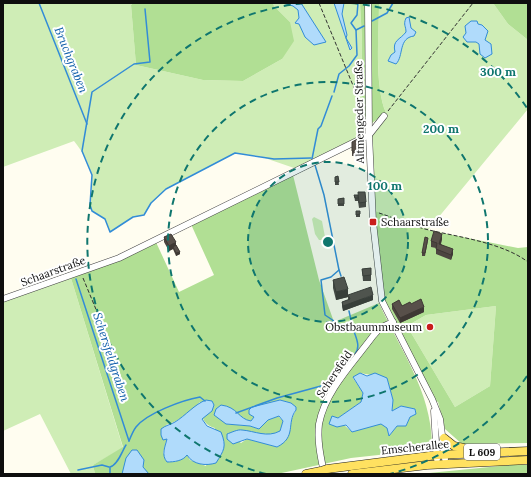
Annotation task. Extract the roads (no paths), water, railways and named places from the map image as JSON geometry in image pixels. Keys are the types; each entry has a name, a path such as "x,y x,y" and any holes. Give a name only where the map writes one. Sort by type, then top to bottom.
{"main road":[{"path":"444,438 454,446 465,449 528,447"},
{"name":"Emscherallee","path":"306,474 441,455 528,451"},
{"name":"Emscherallee","path":"352,474 441,465 528,460"}],"street":[{"name":"Altmengeder Straße","path":"368,3 369,135 373,210 382,302 432,399 440,419 444,438 441,455"},
{"name":"Schaarstraße","path":"3,299 119,258 369,135 384,116"},
{"name":"Schersfeld","path":"324,471 319,445 319,425 323,409 331,393 373,336 380,328 393,322"},
{"name":"Altmengeder Straße","path":"432,399 441,455 441,465"}],"water":[{"path":"283,3 301,3 326,42 314,45 305,37 299,24 295,23 299,18 298,10 293,6"},
{"path":"334,3 344,3 342,14 347,35 346,38 352,48 350,50"},
{"path":"409,17 411,28 416,32 414,36 409,37 403,44 400,57 396,64 388,61 391,55 395,52 394,48 397,40 406,32 405,22 406,18"},
{"path":"471,21 477,21 478,24 482,25 488,31 485,40 491,44 492,54 485,58 480,54 479,44 476,42 467,42 463,37 466,33 465,26"},
{"path":"360,373 367,376 375,373 387,378 393,400 392,411 401,406 415,409 416,414 410,417 406,426 397,426 389,436 387,428 381,424 352,432 346,425 337,427 329,424 332,416 338,418 361,402 363,393 353,377"},
{"path":"206,400 212,401 214,405 212,411 202,419 207,426 221,432 224,441 223,451 216,463 196,463 187,455 181,460 167,462 164,454 167,439 163,440 161,429 183,417 198,404"},
{"path":"280,400 291,403 296,407 296,410 293,415 287,439 277,447 247,439 233,444 227,439 227,434 240,430 266,434 275,433 280,431 283,421 279,416 268,420 259,429 250,426 226,424 214,415 216,409 221,405 235,410 243,418 251,421 254,417 249,414 249,410 252,407"},
{"path":"132,450 137,450 144,460 143,467 149,474 122,474 126,458"}],"waterway":[{"name":"Bruchgraben","path":"39,3 87,124"},
{"path":"334,92 339,74 349,66 357,55 356,30 351,23 357,15 358,3"},
{"path":"372,21 387,13 393,3"},
{"path":"145,9 150,62 134,64 92,92 82,151 92,175 90,205 92,211 105,219 110,232 133,217 144,215 151,203 166,189 235,153 274,159 311,158"},
{"path":"356,30 364,26"},
{"path":"312,159 318,129 321,126 332,96"},
{"path":"315,165 324,195 339,270 331,277 321,280 325,315 346,329 353,329 358,345 355,354"},
{"path":"339,270 341,276"},
{"name":"Schersfeldgraben","path":"76,279 129,441"},
{"path":"349,311 353,329"},
{"path":"236,413 277,398 332,383 340,374"},
{"path":"129,441 136,427 157,412 175,404 200,397 205,401"},
{"path":"110,474 110,467 118,461 126,445"},
{"path":"78,470 102,465 109,467"}],"place":[{"name":"Schaarstraße","path":"373,222"},
{"name":"Obstbaummuseum","path":"430,327"}]}
